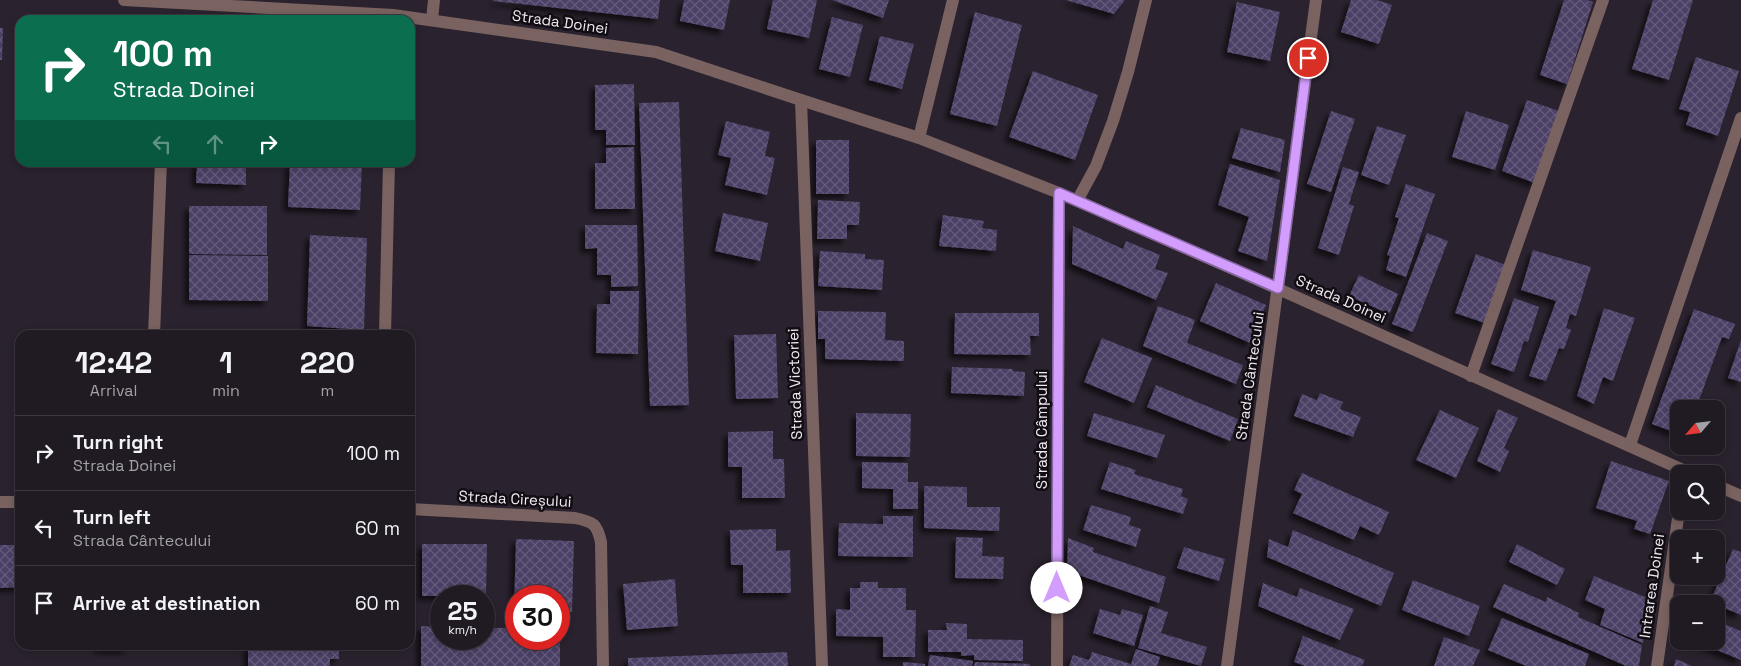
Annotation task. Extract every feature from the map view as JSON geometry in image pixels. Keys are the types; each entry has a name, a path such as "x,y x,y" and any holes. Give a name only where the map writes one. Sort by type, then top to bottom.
{"street":[{"name":"Strada Doinei","path":"124,0 348,15"},
{"path":"432,20 434,0"},
{"path":"919,138 953,0"},
{"path":"1077,201 1096,166 1113,121 1128,72 1146,0"},
{"name":"Strada Cântecului","path":"1227,666 1316,0"},
{"path":"1471,376 1603,0"},
{"name":"Strada Doinei","path":"415,19 656,52 919,138 1059,193 1278,288 1671,465"},
{"name":"Strada Victoriei","path":"801,100 822,666"},
{"path":"1630,445 1741,118"},
{"path":"154,330 161,167"},
{"path":"385,330 389,167"},
{"name":"Strada Câmpului","path":"1057,666 1059,193"},
{"path":"1725,489 1741,496"},
{"path":"0,502 15,502"},
{"name":"Strada Cireșului","path":"415,509 575,518 588,521 598,528 601,542 603,666"},
{"name":"Intrarea Doinei","path":"1657,666 1678,520"}],"building":[{"path":"493,0 660,0 658,19"},
{"path":"684,0 730,0 724,30 680,21"},
{"path":"773,0 817,0 809,38 767,29"},
{"path":"832,0 889,0 883,18"},
{"path":"1066,0 1125,0 1114,14"},
{"path":"1351,0 1377,0 1392,5 1379,44 1341,32"},
{"path":"1564,0 1587,0 1593,2 1567,84 1540,75"},
{"path":"1653,0 1693,0 1669,80 1632,69"},
{"path":"1237,2 1280,12 1270,61 1227,52"},
{"path":"975,12 1022,25 997,126 950,114"},
{"path":"832,17 863,25 850,77 819,69"},
{"path":"0,28 3,28 2,60 0,60"},
{"path":"880,36 914,44 902,89 869,80"},
{"path":"1696,57 1739,71 1718,136 1686,125 1690,112 1679,109"},
{"path":"1033,71 1098,95 1075,160 1009,137"},
{"path":"634,84 635,145 606,145 606,130 595,130 595,85"},
{"path":"1527,100 1559,111 1535,183 1502,171"},
{"path":"679,102 689,405 650,406 639,103"},
{"path":"1331,111 1355,119 1331,192 1307,184"},
{"path":"1466,111 1509,125 1495,170 1452,157"},
{"path":"726,121 770,132 765,156 775,158 767,195 725,185 731,158 718,155"},
{"path":"1377,126 1406,135 1389,185 1361,175"},
{"path":"1241,128 1285,140 1280,172 1232,158"},
{"path":"816,140 849,140 849,194 816,194"},
{"path":"634,147 635,209 595,209 595,163 606,163 606,148"},
{"path":"1230,164 1280,180 1267,261 1238,251 1249,217 1218,205"},
{"path":"197,167 246,167 246,185 196,183"},
{"path":"290,167 362,167 360,210 288,207"},
{"path":"1343,167 1359,172 1349,204 1354,206 1339,255 1318,248"},
{"path":"1406,184 1435,194 1406,277 1386,270 1390,256 1387,255 1399,218 1395,217"},
{"path":"818,200 860,202 859,225 847,225 847,239 817,239"},
{"path":"189,206 267,206 267,255 189,254"},
{"path":"723,213 768,223 760,261 715,251"},
{"path":"943,215 984,221 982,228 997,230 996,251 939,246"},
{"path":"585,225 637,225 638,286 611,287 611,275 597,275 597,248 585,249"},
{"path":"1073,226 1123,249 1126,241 1160,255 1155,269 1168,273 1156,300 1072,264"},
{"path":"1427,233 1448,241 1413,332 1392,324"},
{"path":"310,235 367,238 364,330 307,326"},
{"path":"1533,250 1591,267 1576,316 1570,314 1566,328 1571,330 1564,349 1559,348 1546,381 1529,376 1556,301 1521,290"},
{"path":"820,251 865,254 865,259 884,260 882,290 818,286"},
{"path":"1476,254 1506,265 1485,323 1455,313"},
{"path":"189,255 268,256 268,301 189,300"},
{"path":"1359,275 1398,294 1389,314 1349,296"},
{"path":"1216,283 1266,305 1250,343 1200,321"},
{"path":"610,291 639,291 638,354 596,353 597,304 610,304"},
{"path":"1514,298 1539,307 1528,342 1524,341 1514,372 1491,364"},
{"path":"1158,306 1195,320 1187,343 1243,365 1236,384 1143,346"},
{"path":"1604,308 1635,318 1613,381 1603,377 1594,404 1577,396"},
{"path":"1694,309 1735,324 1729,339 1722,337 1699,400 1670,400 1670,431 1652,424"},
{"path":"818,311 886,312 885,340 904,341 904,361 825,359 825,339 818,339"},
{"path":"955,313 1039,313 1039,336 1030,336 1031,355 954,354"},
{"path":"776,334 778,398 736,399 734,335"},
{"path":"1102,338 1152,358 1134,403 1084,382"},
{"path":"1741,340 1741,382 1728,378"},
{"path":"952,367 1013,369 1013,371 1025,372 1024,396 951,393"},
{"path":"1156,385 1238,419 1230,441 1147,407"},
{"path":"1320,393 1343,402 1340,409 1361,417 1353,437 1294,416 1302,394 1317,400"},
{"path":"1498,409 1518,418 1504,448 1509,451 1500,472 1477,461"},
{"path":"1440,410 1479,428 1456,478 1416,460"},
{"path":"856,413 911,414 910,457 856,456"},
{"path":"1094,413 1165,435 1157,458 1087,436"},
{"path":"773,431 773,459 784,459 785,498 742,498 742,467 728,467 728,432"},
{"path":"1611,461 1669,481 1650,534 1634,529 1637,521 1596,508"},
{"path":"862,462 908,463 908,482 918,482 918,509 893,509 893,489 862,488"},
{"path":"1110,462 1136,470 1134,474 1183,489 1181,496 1188,499 1183,514 1101,489"},
{"path":"1302,473 1389,512 1379,535 1360,526 1354,540 1293,513 1302,494 1294,490"},
{"path":"924,486 967,487 967,507 1000,507 999,531 924,528"},
{"path":"1091,505 1131,517 1129,525 1141,529 1136,547 1083,530"},
{"path":"883,516 913,516 913,557 838,556 839,523 883,524"},
{"path":"776,529 776,551 790,550 791,593 743,593 743,565 731,565 730,530"},
{"path":"1293,530 1394,573 1381,606 1267,557 1269,539 1288,547"},
{"path":"956,537 983,538 982,556 1004,557 1003,579 955,578"},
{"path":"1068,538 1094,548 1093,552 1166,577 1159,603 1067,571"},
{"path":"516,539 574,541 572,612 570,612 570,585 515,585"},
{"path":"422,544 487,544 486,585 430,585 430,596 422,596"},
{"path":"1517,544 1565,569 1557,585 1509,562"},
{"path":"0,545 15,545 15,587 0,588"},
{"path":"1184,547 1225,559 1219,581 1177,568"},
{"path":"1733,549 1741,552 1741,615 1725,608 1725,595 1713,595 1717,585 1725,585 1725,567"},
{"path":"1594,576 1650,599 1643,643 1600,625 1605,609 1585,600"},
{"path":"675,579 678,626 627,630 623,584"},
{"path":"1413,580 1480,606 1469,636 1402,610"},
{"path":"860,582 878,582 878,588 906,588 906,610 916,610 915,657 883,657 883,637 836,636 836,609 850,610 850,588 860,588"},
{"path":"1263,583 1297,597 1300,588 1354,609 1340,640 1258,606"},
{"path":"1504,584 1546,602 1547,597 1579,613 1578,617 1642,645 1639,666 1626,666 1493,607"},
{"path":"1150,606 1168,612 1161,633 1207,647 1201,666 1138,648"},
{"path":"1100,609 1120,615 1122,609 1143,615 1134,646 1093,633"},
{"path":"1502,618 1589,654 1585,666 1526,666 1488,650"},
{"path":"946,623 967,624 967,639 1023,640 1023,661 974,660 974,655 961,656 961,652 928,652 928,630 947,630"},
{"path":"1725,624 1741,631 1741,660 1717,650 1725,650"},
{"path":"421,626 430,626 430,650 495,650 495,628 505,628 505,650 560,650 560,666 421,666"},
{"path":"1303,636 1365,660 1362,666 1305,666 1294,662"},
{"path":"1444,637 1480,650 1473,666 1434,666"},
{"path":"1136,649 1160,657 1157,666 1069,666 1073,655 1089,660 1092,652 1131,664"},
{"path":"248,650 339,650 339,659 330,659 330,666 248,666"},
{"path":"787,652 788,666 628,666 628,658"},
{"path":"930,655 973,661 972,666 928,666"},
{"path":"1676,659 1692,666 1674,666"},
{"path":"903,662 925,664 925,666 903,666"},
{"path":"975,662 1030,664 1030,666 974,666"}],"route":[{"path":"1057,588 1059,193 1278,288 1308,58"}]}
